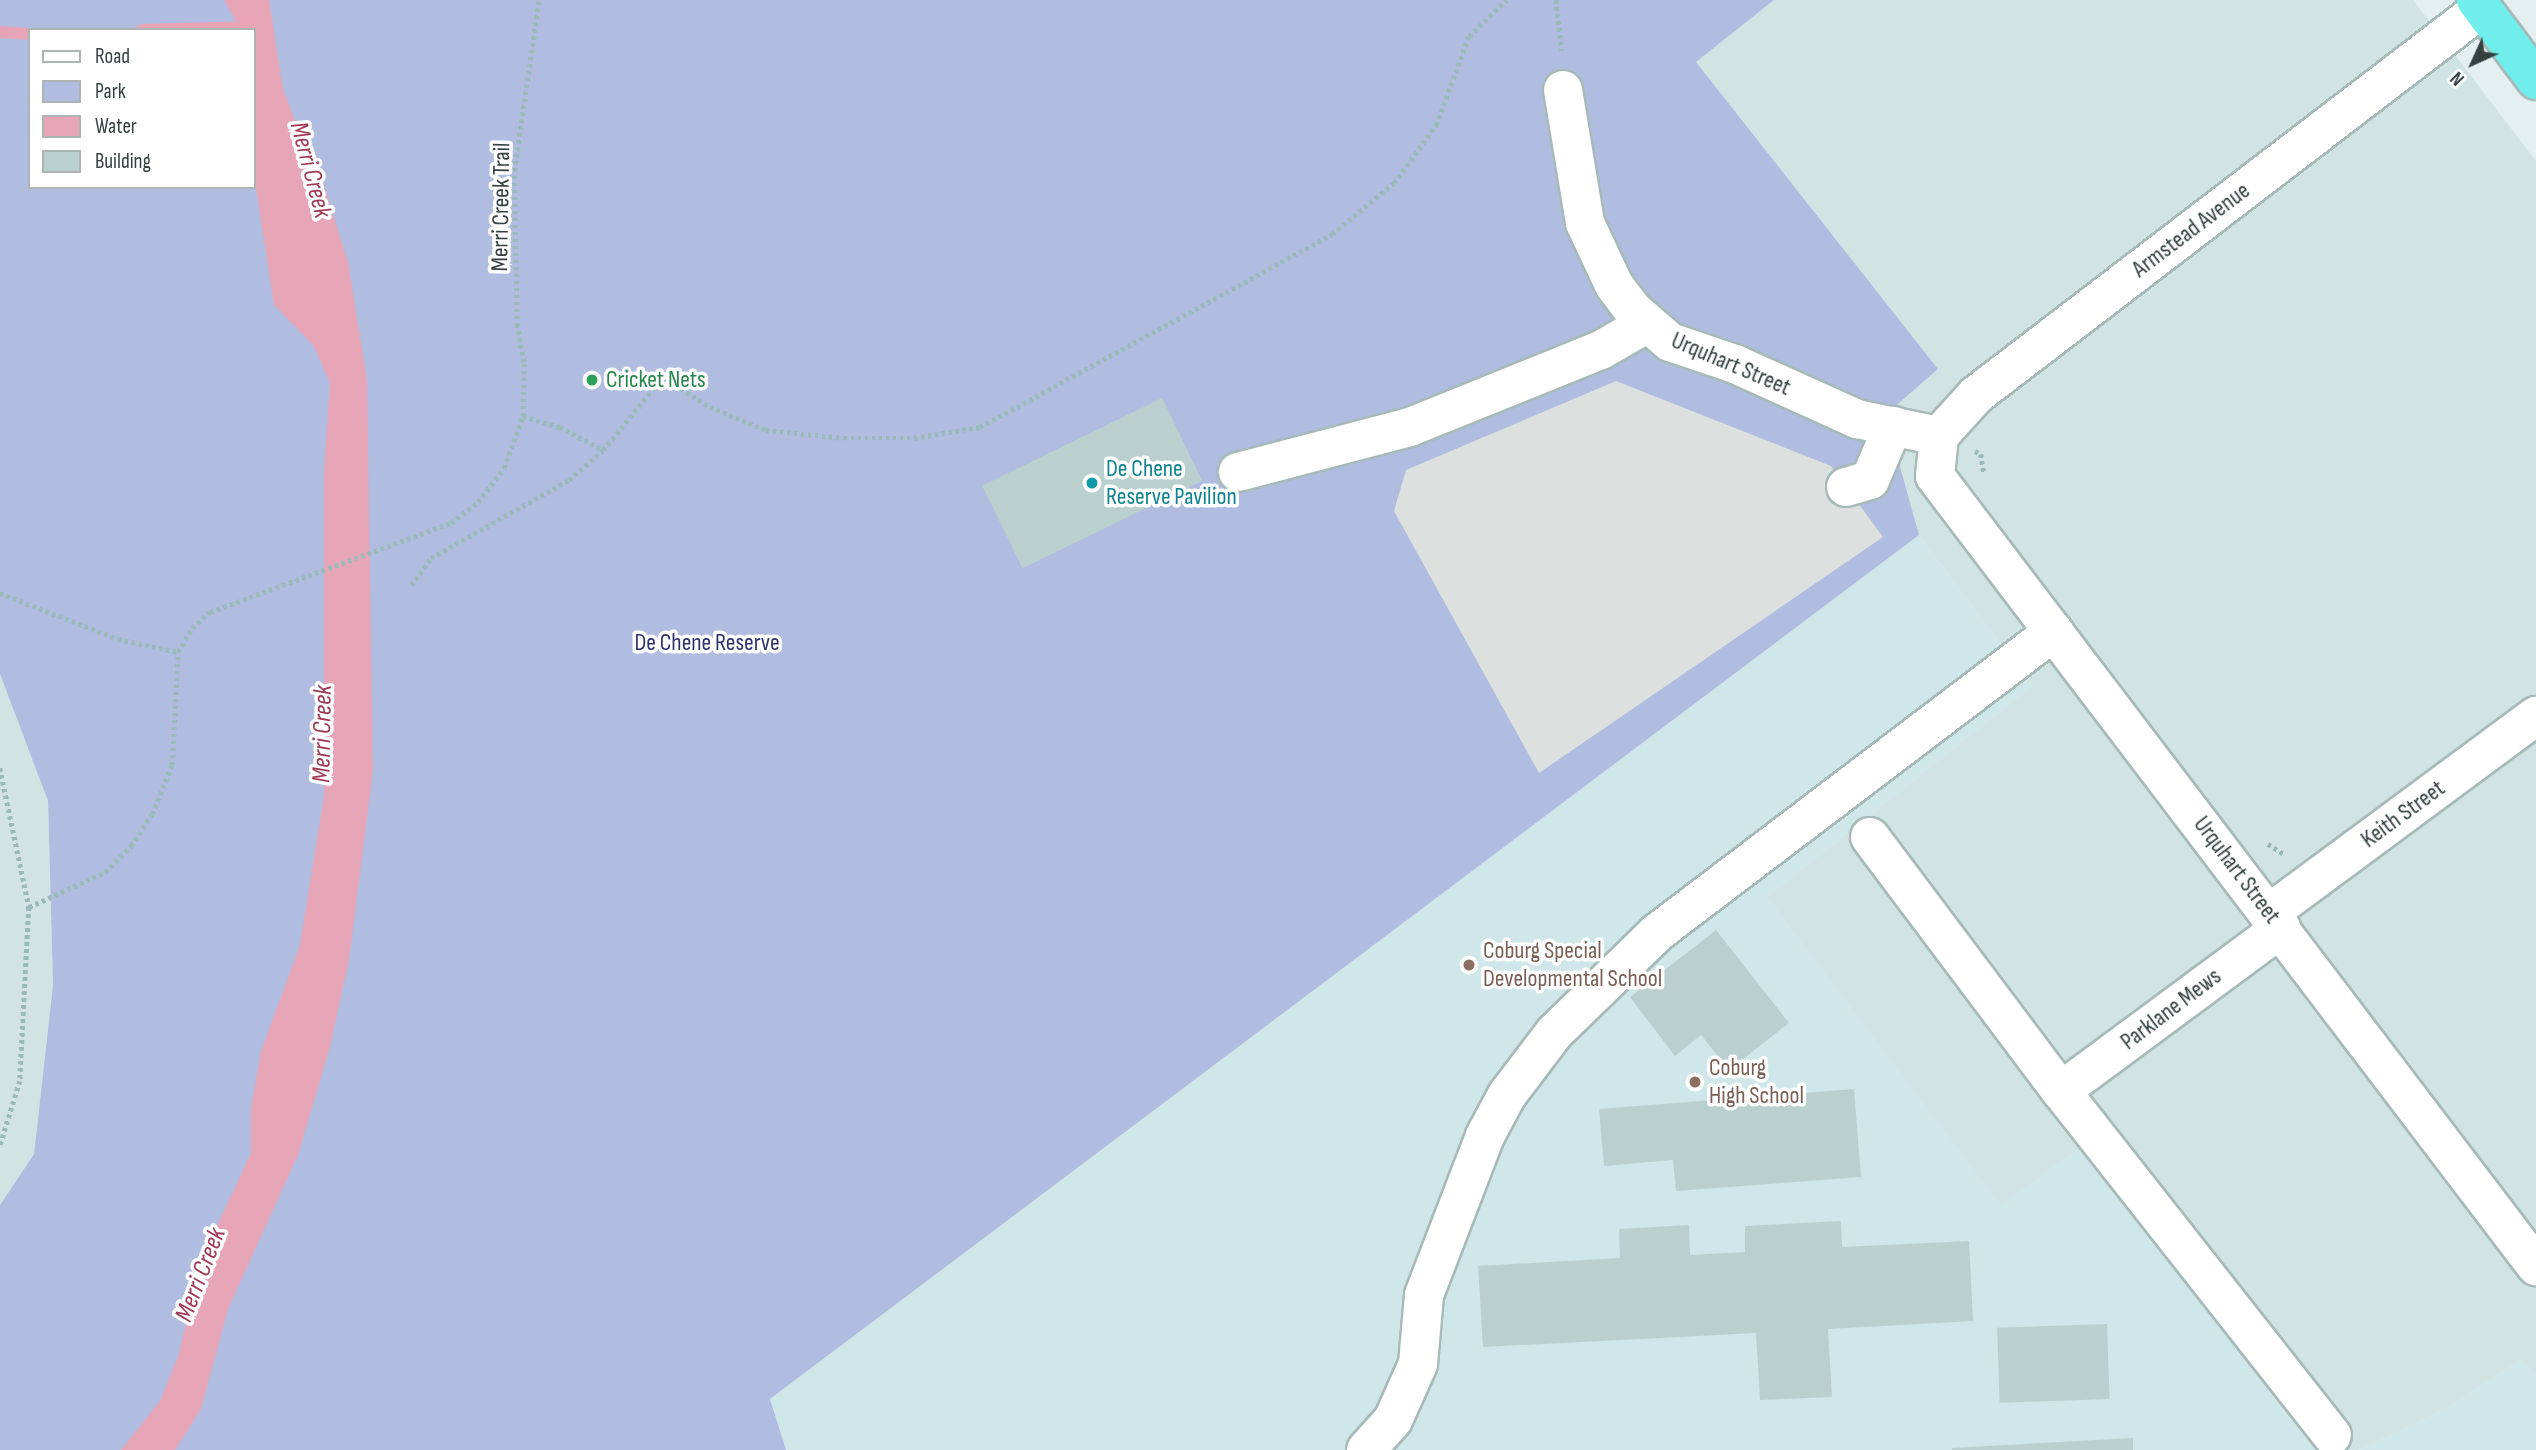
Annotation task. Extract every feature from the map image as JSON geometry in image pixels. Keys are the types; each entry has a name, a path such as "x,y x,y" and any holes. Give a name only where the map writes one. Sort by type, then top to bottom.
{"highway":[{"path":"2479,4 2536,80"}],"street":[{"name":"Armstead Avenue","path":"1939,436 1976,395 2479,4"},
{"name":"Urquhart Street","path":"1563,90 1586,223 1614,285 1648,323 1670,342 1735,364 1857,419 1939,436 1936,476 2276,920 2536,1266"},
{"path":"1237,472 1410,427 1601,349 1648,323"},
{"path":"1846,488 1870,480 1893,426"},
{"path":"1366,1450 1393,1420 1418,1364 1424,1295 1485,1136 1507,1096 1554,1033 1658,932 2054,631"},
{"name":"Keith Street","path":"2276,920 2536,716"},
{"path":"1870,837 2061,1091 2332,1435"},
{"name":"Parklane Mews","path":"2061,1091 2276,920"}],"path":[{"name":"Merri Creek Trail","path":"178,652 192,628 210,612 451,523 478,502 504,468 523,416 524,362 517,326 514,171 539,0"},
{"path":"411,585 431,558 569,480 603,450 663,377 710,407 766,430 844,439 914,438 980,428 1332,234 1394,183 1436,125 1469,36 1506,0"},
{"path":"1556,0 1563,90"},
{"path":"523,416 560,427 603,450"},
{"path":"0,593 118,639 178,652 172,765 152,814 131,846 105,872 29,907"},
{"path":"0,768 29,907 20,1081 0,1146"}],"shaded area":[{"path":"1774,0 2413,0 2536,161 2536,1377 2522,1359 2438,1413 2359,1450 2314,1450 2082,1146 2001,1206 1767,897 2032,686 1919,535 1896,452 1891,409 1938,369 1696,62"},
{"path":"1616,381 1831,466 1883,537 1539,773 1394,511 1406,470"},
{"path":"1919,535 2032,686 1767,897 2001,1205 2082,1146 2314,1450 786,1450 770,1399"},
{"path":"0,674 48,801 53,985 34,1154 0,1205"},
{"path":"2522,1359 2536,1377 2536,1450 2359,1450 2438,1413"}],"green space":[{"name":"De Chene Reserve","path":"0,0 1774,0 1696,62 1938,369 1891,410 1896,452 1919,535 770,1399 786,1450 0,1450 0,1205 34,1154 53,985 48,801 0,674"}],"water":[{"name":"Merri Creek","path":"224,0 269,0 283,89 299,131 308,134 348,262 367,380 373,770 349,960 330,1047 298,1155 228,1309 201,1409 175,1450 121,1450 160,1401 179,1354 200,1262 251,1153 251,1109 261,1051 300,945 324,796 324,473 330,382 313,345 274,305 256,188 256,28 240,28"}],"building":[{"name":"De Chene Reserve Pavilion","path":"1162,398 1202,481 1023,568 982,486"},
{"path":"1716,930 1789,1023 1729,1070 1701,1035 1675,1056 1630,997"},
{"path":"1854,1089 1861,1177 1676,1191 1673,1160 1604,1166 1599,1109"},
{"path":"1841,1221 1842,1247 1969,1241 1973,1321 1828,1329 1832,1397 1760,1400 1756,1333 1483,1347 1478,1266 1620,1258 1619,1229 1689,1225 1690,1255 1745,1252 1745,1226"},
{"path":"2107,1324 2110,1399 2000,1403 1997,1328"},
{"path":"2133,1438 2133,1450 1952,1450 1952,1448"}],"waterway":[{"path":"217,28 255,27"},
{"path":"0,32 28,34"}],"place":[{"name":"Cricket Nets","path":"592,380"},
{"name":"De Chene Reserve Pavilion","path":"1092,483"},
{"name":"Coburg Special Developmental School","path":"1469,965"},
{"name":"Coburg High School","path":"1695,1082"}]}
